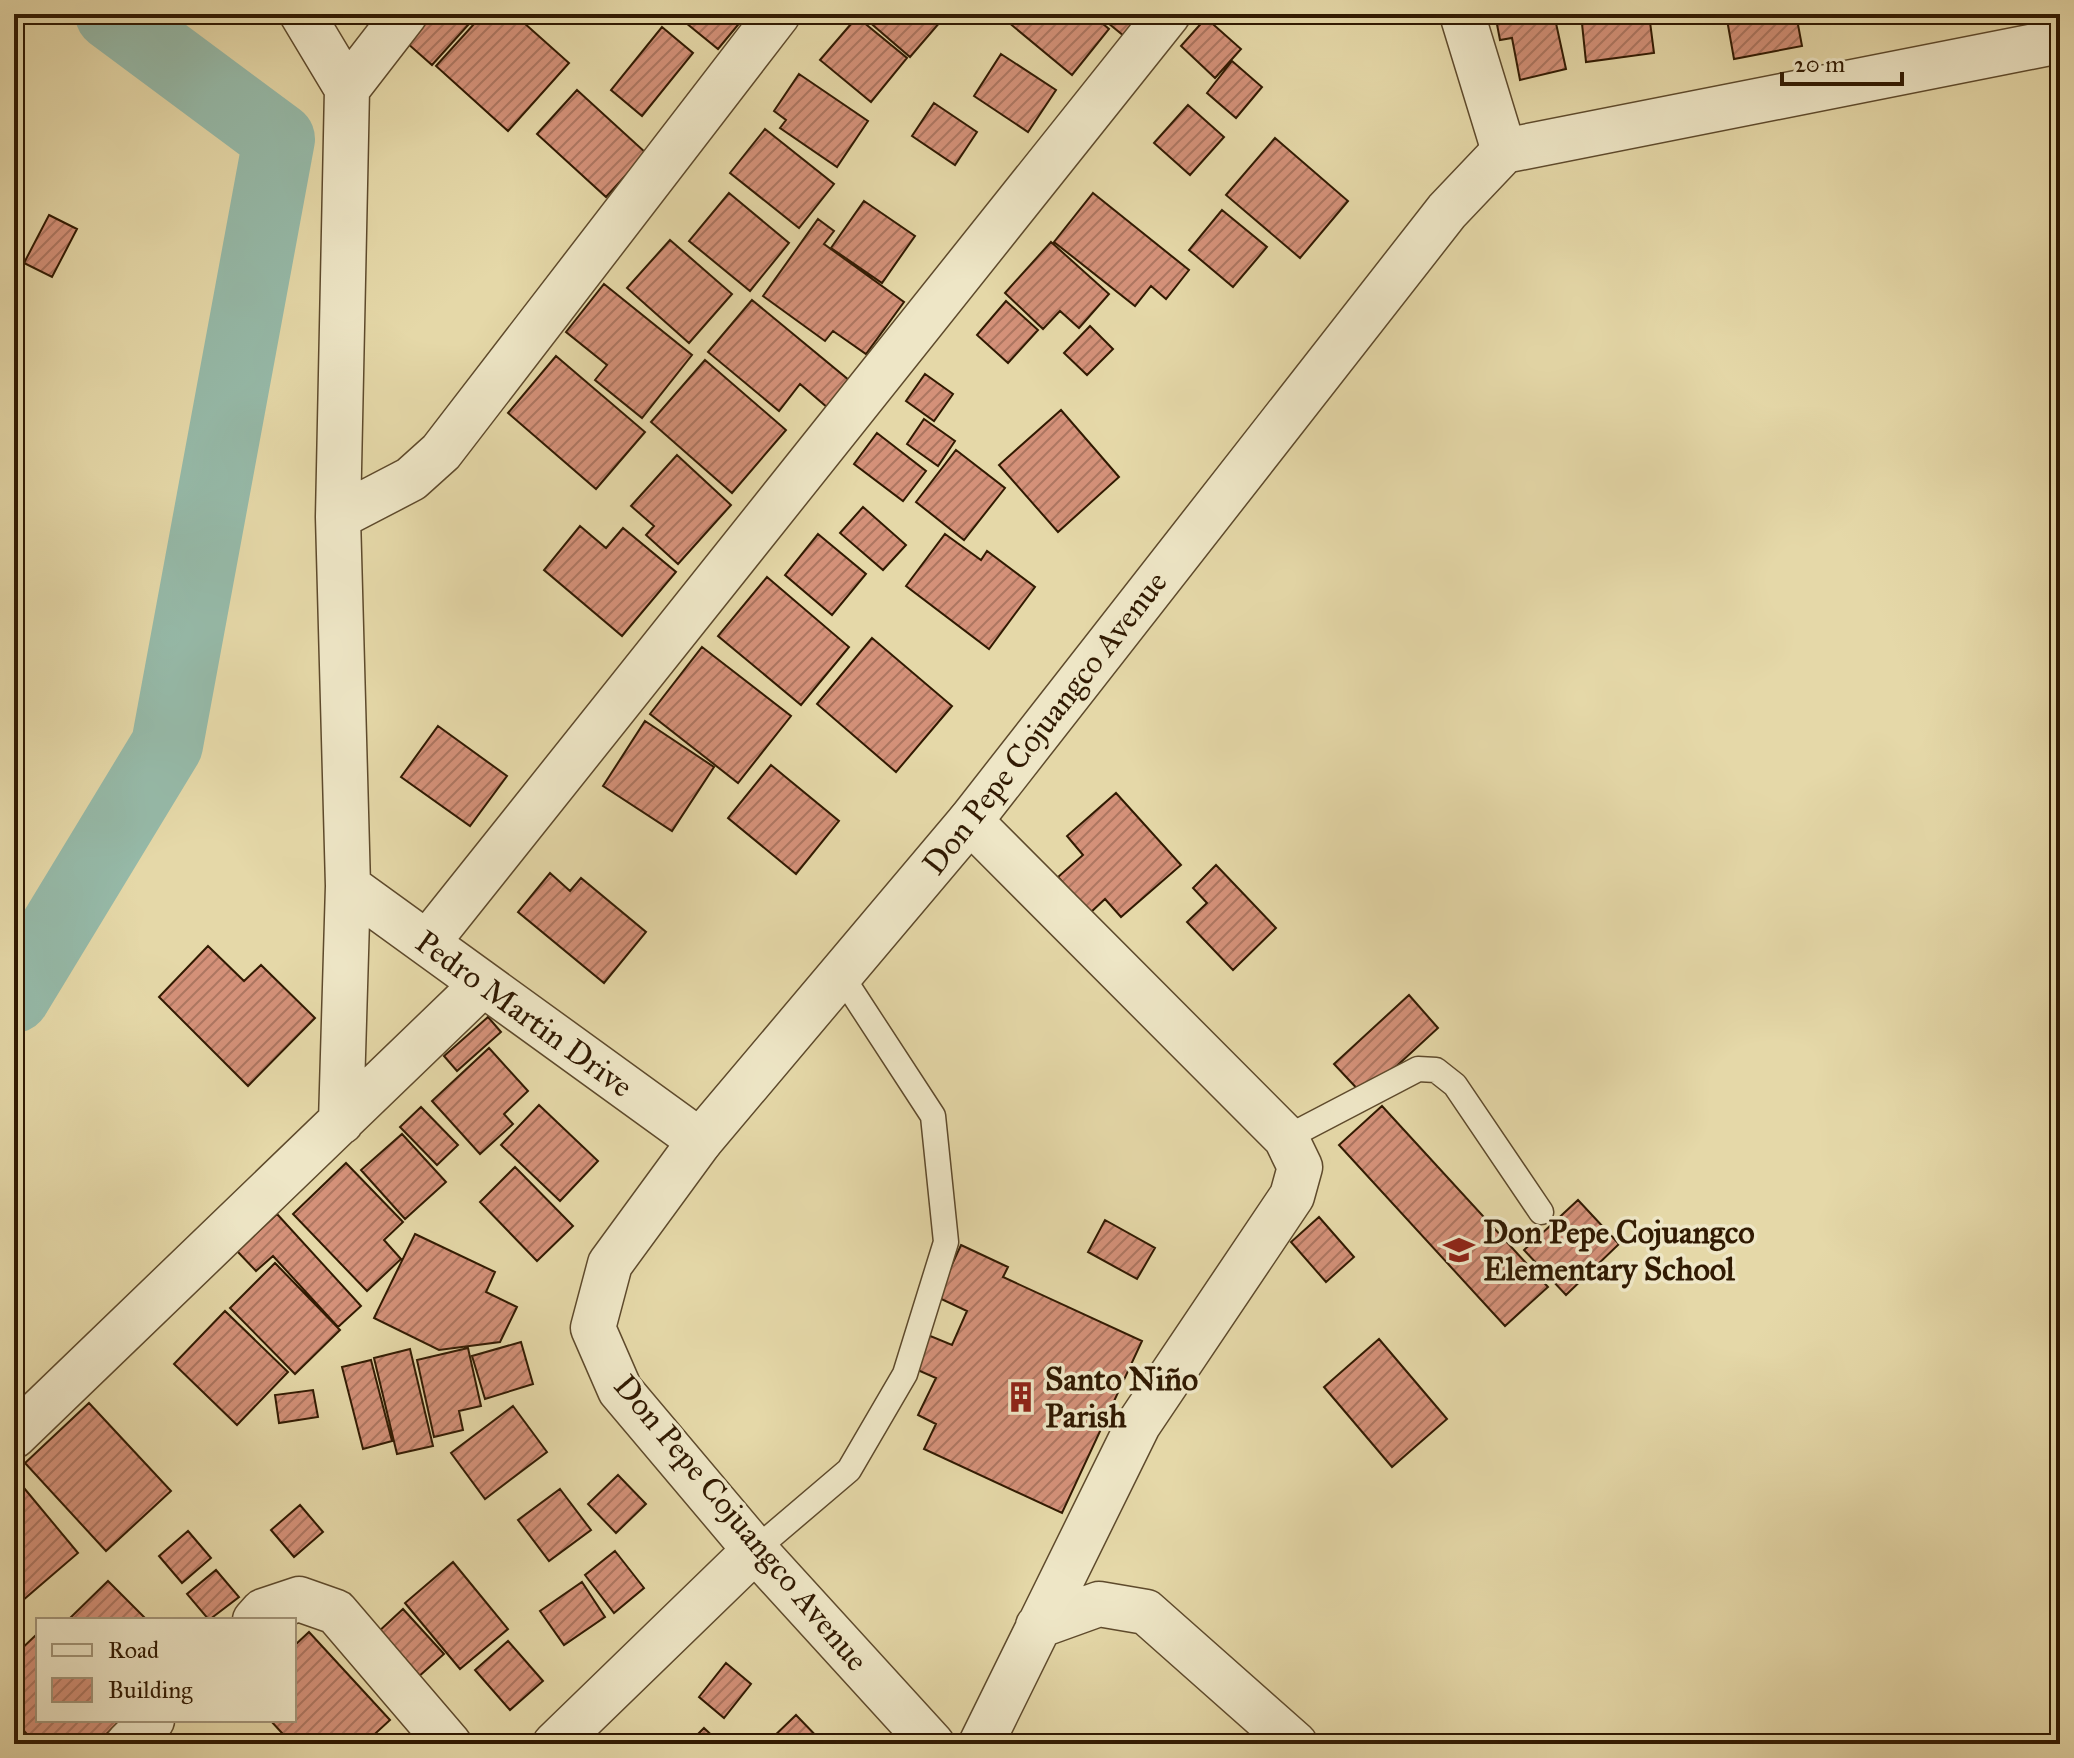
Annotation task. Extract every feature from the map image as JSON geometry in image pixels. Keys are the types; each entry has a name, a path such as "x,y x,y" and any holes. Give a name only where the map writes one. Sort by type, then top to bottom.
{"street":[{"path":"302,14 347,89 338,517 348,886 341,1122"},
{"path":"347,89 405,14"},
{"path":"338,517 411,479 441,452 778,14"},
{"path":"427,943 1168,14"},
{"path":"1462,14 1504,151 2060,41"},
{"name":"Don Pepe Cojuangco Avenue","path":"932,1744 755,1550 620,1390 593,1328 610,1264 700,1141 970,821 1447,211 1504,151"},
{"path":"970,821 1286,1138 1300,1167 1292,1196 1138,1425 981,1744"},
{"name":"Pedro Martin Drive","path":"348,886 700,1141"},
{"path":"14,1436 483,984"},
{"path":"555,1744 755,1550"},
{"path":"257,1618 263,1611 299,1599 336,1612 449,1744"},
{"path":"1038,1626 1099,1604 1146,1612 1295,1744"},
{"path":"128,1744 150,1722"}],"lane":[{"path":"755,1550 849,1470 905,1374 946,1242 933,1116 841,975"},
{"path":"1286,1138 1418,1069 1436,1070 1455,1085 1541,1212"}],"building":[{"path":"432,14 478,14 432,65 407,43"},
{"path":"483,14 514,14 569,63 508,131 436,66"},
{"path":"675,14 747,14 718,49"},
{"path":"860,14 947,14 910,57"},
{"path":"1005,14 1091,14 1109,29 1072,75 1002,17"},
{"path":"1097,14 1141,14 1124,36"},
{"path":"1495,14 1554,14 1566,69 1520,80 1512,38 1500,40"},
{"path":"1581,14 1649,14 1654,53 1586,62"},
{"path":"1726,14 1796,14 1802,46 1734,59"},
{"path":"857,17 907,58 871,102 820,60"},
{"path":"1206,18 1241,49 1215,78 1181,46"},
{"path":"662,27 693,53 642,116 611,90"},
{"path":"1001,54 1056,90 1028,132 974,96"},
{"path":"1232,61 1262,87 1236,118 1207,93"},
{"path":"799,74 868,121 837,167 780,128 786,120 774,111"},
{"path":"577,90 646,153 606,197 537,134"},
{"path":"934,103 977,132 955,165 912,136"},
{"path":"1188,105 1224,137 1190,175 1154,143"},
{"path":"765,129 834,184 799,228 730,173"},
{"path":"1275,138 1348,201 1300,258 1226,195"},
{"path":"729,193 789,243 750,291 689,241"},
{"path":"1093,193 1189,270 1166,299 1151,286 1135,306 1054,242"},
{"path":"864,201 915,236 882,283 831,248"},
{"path":"1222,210 1267,247 1233,287 1189,250"},
{"path":"49,215 77,229 52,277 24,263"},
{"path":"818,219 834,231 824,244 904,302 866,354 833,331 825,341 763,296"},
{"path":"670,240 732,294 689,343 627,288"},
{"path":"1051,242 1109,294 1079,328 1060,311 1043,329 1005,293"},
{"path":"604,284 692,355 642,418 595,380 607,365 566,332"},
{"path":"752,300 850,381 828,408 800,384 779,411 708,352"},
{"path":"1006,301 1038,330 1008,363 977,335"},
{"path":"1090,326 1113,349 1087,375 1064,353"},
{"path":"556,356 645,432 596,489 508,413"},
{"path":"705,360 786,430 732,493 651,422"},
{"path":"925,374 953,394 934,421 906,401"},
{"path":"1061,410 1119,477 1058,532 999,465"},
{"path":"924,419 955,441 938,466 907,444"},
{"path":"877,433 926,471 903,501 854,464"},
{"path":"956,450 1005,488 964,540 916,502"},
{"path":"677,455 731,505 678,564 646,535 654,526 631,506"},
{"path":"863,507 906,545 883,570 840,533"},
{"path":"580,526 606,548 623,528 676,572 622,636 544,570"},
{"path":"818,534 866,574 832,615 785,575"},
{"path":"945,534 981,560 987,551 1035,587 989,649 906,586"},
{"path":"767,577 849,647 801,705 718,636"},
{"path":"872,638 952,706 896,772 817,704"},
{"path":"702,647 791,716 738,783 650,714"},
{"path":"645,721 714,767 672,831 603,786"},
{"path":"438,726 507,776 470,826 401,777"},
{"path":"771,765 839,821 796,874 728,818"},
{"path":"1116,793 1181,865 1121,917 1105,899 1090,913 1058,877 1083,855 1067,836"},
{"path":"1216,865 1276,928 1233,970 1187,922 1207,903 1193,888"},
{"path":"550,873 570,891 581,878 646,932 604,983 518,912"},
{"path":"208,946 244,981 261,965 315,1018 248,1086 159,997"},
{"path":"1409,995 1438,1028 1364,1096 1334,1064"},
{"path":"488,1017 501,1032 457,1071 444,1056"},
{"path":"489,1048 528,1091 504,1114 513,1124 480,1154 432,1101"},
{"path":"539,1105 598,1161 560,1201 501,1145"},
{"path":"1382,1106 1548,1287 1505,1326 1339,1145"},
{"path":"421,1107 458,1145 437,1165 400,1127"},
{"path":"402,1134 446,1182 405,1219 361,1170"},
{"path":"346,1163 403,1222 384,1240 401,1259 367,1291 293,1214"},
{"path":"515,1167 573,1226 537,1261 480,1202"},
{"path":"1578,1200 1619,1244 1566,1295 1524,1250"},
{"path":"277,1214 361,1306 338,1327 273,1256 256,1271 237,1251"},
{"path":"1319,1217 1354,1257 1326,1282 1291,1242"},
{"path":"1105,1220 1155,1248 1137,1279 1088,1252"},
{"path":"415,1234 495,1272 486,1292 517,1307 500,1342 439,1350 374,1318"},
{"name":"Santo Niño Parish","path":"961,1245 1008,1267 1003,1277 1142,1341 1062,1513 924,1449 936,1424 918,1415 936,1378 913,1368 928,1335 952,1345 967,1311 937,1297"},
{"path":"275,1263 340,1330 295,1374 230,1308"},
{"path":"225,1311 288,1372 237,1425 174,1364"},
{"path":"1379,1339 1447,1419 1392,1467 1324,1387"},
{"path":"521,1342 533,1384 485,1399 472,1356"},
{"path":"468,1348 481,1406 459,1411 463,1430 434,1437 417,1360"},
{"path":"410,1349 433,1446 397,1454 374,1358"},
{"path":"371,1360 392,1441 363,1449 342,1367"},
{"path":"313,1390 318,1417 279,1423 275,1395"},
{"path":"89,1403 171,1491 106,1551 25,1463"},
{"path":"513,1406 547,1452 485,1499 451,1453"},
{"path":"618,1475 646,1504 616,1533 588,1504"},
{"path":"24,1488 78,1553 22,1601 14,1591 14,1496"},
{"path":"560,1489 591,1530 549,1561 518,1520"},
{"path":"300,1505 323,1532 294,1557 271,1530"},
{"path":"188,1531 211,1558 182,1583 159,1556"},
{"path":"615,1551 644,1588 614,1613 585,1575"},
{"path":"453,1562 508,1629 460,1669 405,1603"},
{"path":"216,1570 239,1597 207,1618 187,1594"},
{"path":"108,1581 145,1618 70,1618"},
{"path":"582,1582 605,1617 564,1645 540,1611"},
{"path":"403,1609 444,1654 417,1678 377,1633"},
{"path":"309,1632 390,1720 364,1744 292,1744 272,1722 296,1722 296,1644"},
{"path":"36,1635 36,1722 119,1722 96,1744 36,1744 14,1720 14,1656"},
{"path":"508,1641 543,1681 510,1710 475,1670"},
{"path":"726,1663 751,1684 724,1718 699,1697"},
{"path":"796,1715 824,1744 766,1744"},
{"path":"704,1728 721,1744 688,1744"}],"waterway":[{"path":"14,997 167,745 279,139 111,14"}],"place":[{"name":"Don Pepe Cojuangco Elementary School","path":"1459,1250"},
{"name":"Santo Niño Parish","path":"1021,1397"}]}
